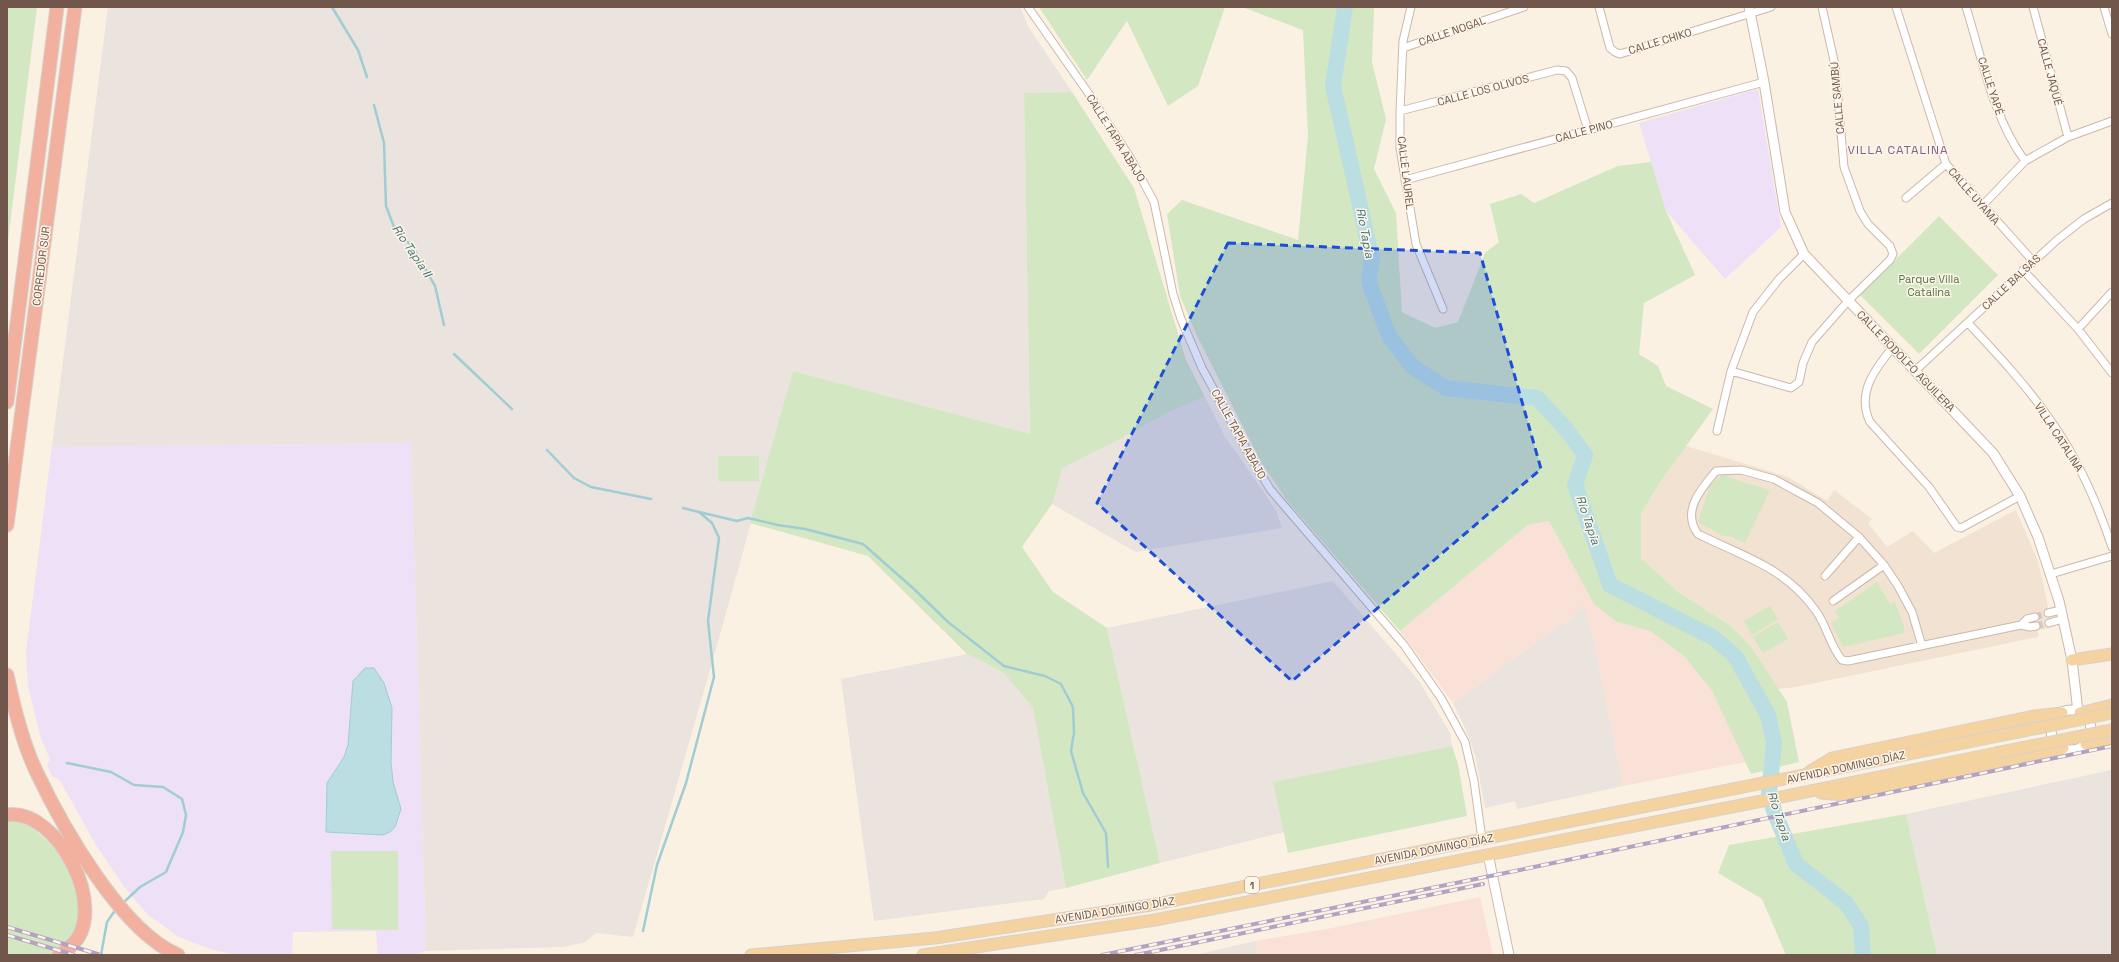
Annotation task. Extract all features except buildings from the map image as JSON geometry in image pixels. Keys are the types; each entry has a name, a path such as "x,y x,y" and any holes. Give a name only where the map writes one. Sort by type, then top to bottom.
{"highway":[{"name":"CORREDOR SUR","path":"7,402 57,7"},
{"name":"CORREDOR SUR","path":"7,525 75,7"},
{"path":"7,675 14,709 35,770 68,833 130,920 147,936 178,955"},
{"path":"7,815 12,814 30,819 53,835 69,856 81,884 85,913 83,928 77,941 59,955"}],"main road":[{"path":"2072,660 2112,654"},
{"path":"2079,712 2112,706"},
{"path":"1799,777 1832,758 2034,716 2062,713"},
{"name":"AVENIDA DOMINGO DÍAZ","path":"751,955 935,938 1151,905 1750,787 2112,713"},
{"name":"AVENIDA DOMINGO DÍAZ","path":"923,955 1154,920 1752,803 2112,730"},
{"path":"2086,744 2112,739"},
{"path":"1802,793 1844,795 2063,748"}],"street":[{"name":"CALLE TAPIA ABAJO","path":"1028,7 1089,94 1131,159 1154,202 1173,294 1181,319 1202,368 1254,464 1270,489 1409,652 1441,698 1454,720 1464,742 1474,781 1482,839"},
{"name":"CALLE LAUREL","path":"1411,7 1403,48 1400,148 1416,244 1443,310"},
{"name":"CALLE NOGAL","path":"1403,48 1524,7"},
{"name":"CALLE CHIKO","path":"1599,7 1610,48 1620,54 1750,10 1771,7"},
{"name":"CALLE SAMBÚ","path":"1822,7 1835,65 1844,167 1860,211 1868,224 1890,246 1893,254 1890,260 1848,301"},
{"name":"CALLE UYAMA","path":"1896,7 1946,164 1982,206 2033,261"},
{"name":"CALLE YAPÉ","path":"1966,7 1998,110 2013,145 2025,161"},
{"name":"CALLE JAQUÉ","path":"2033,7 2068,137"},
{"path":"2104,7 2112,34"},
{"name":"CALLE RODOLFO AGUILERA","path":"1750,10 1764,82 1785,212 1804,254 1916,370 1993,453 2020,496 2038,537 2061,610 2072,660 2079,712"},
{"name":"CALLE LOS OLIVOS","path":"1400,111 1557,70 1566,71 1572,78 1588,130"},
{"name":"CALLE PINO","path":"1405,180 1764,82"},
{"path":"1982,206 2025,161 2068,137 2112,121"},
{"path":"1906,198 1946,164"},
{"name":"CALLE BALSAS","path":"1916,370 2033,261 2084,219 2112,203"},
{"path":"1717,431 1731,371 1753,312 1778,279 1804,254"},
{"path":"2023,270 2078,328 2112,373"},
{"path":"2078,328 2112,292"},
{"path":"1731,371 1791,388 1796,386 1799,382 1803,363 1812,342 1848,301"},
{"name":"VILLA CATALINA","path":"1968,323 2006,365 2051,421 2083,475 2095,500 2112,546"},
{"path":"1893,347 1869,381 1865,402 1866,413 1870,422 1930,487 1956,527 1962,528 2020,496"},
{"path":"1922,646 1912,612 1884,566 1859,537 1818,503 1774,479 1741,470 1716,471 1697,494 1691,518 1693,527 1698,534 1762,563 1786,578 1804,595 1818,613 1842,660 1848,661 1922,646 2021,624 2027,619 2035,617"},
{"path":"1825,576 1859,537"},
{"path":"2050,574 2112,556"},
{"path":"1833,601 1884,566"},
{"path":"2048,613 2061,610"},
{"path":"2049,623 2063,619"},
{"path":"2021,624 2030,627 2036,626"},
{"path":"2067,711 2079,712 2086,717 2091,730 2086,744 2073,750 2063,748 2053,738 2051,731 2056,718 2067,711"},
{"path":"1488,854 1509,955"}],"highlighted area":[{"path":"1228,243 1480,253 1541,469 1292,681 1097,503"}],"shaded area":[{"path":"108,7 1020,7 1029,28 1072,92 1024,93 1030,434 793,371 716,649 633,937 596,933 585,942 564,947 426,951 411,443 52,447"},
{"path":"1758,89 1781,227 1725,279 1666,211 1639,123"},
{"path":"1205,397 1224,435 1276,510 1282,528 1136,552 1052,504 1062,469 1086,454 1113,442 1177,407"},
{"path":"411,443 426,951 410,955 378,955 376,931 293,932 292,955 237,955 210,949 179,937 148,915 125,888 96,845 59,779 52,776 47,765 50,759 41,739 28,686 26,652 52,447"},
{"path":"1686,446 1788,477 1827,501 1834,490 1872,519 1868,523 1887,547 1913,531 1934,553 2016,510 2038,561 2047,601 2051,628 2038,630 2038,637 1796,687 1778,689 1750,645 1731,626 1678,592 1641,558 1641,514 1660,482"},
{"path":"1549,521 1595,604 1617,622 1650,631 1684,656 1712,691 1746,762 1623,786 1592,632 1575,613 1571,621 1561,624 1453,703 1400,631 1528,525"},
{"path":"1333,581 1419,681 1450,733 1452,746 1274,782 1284,832 1160,863 1107,628"},
{"path":"1584,606 1592,632 1623,786 1517,809 1515,801 1485,808 1476,758 1466,730 1453,703 1561,624 1571,621 1575,613"},
{"path":"967,654 1004,673 1033,708 1066,888 1049,891 1044,899 874,921 841,679"},
{"path":"2112,770 2112,955 1937,955 1906,814"},
{"path":"1480,897 1493,955 1257,955 1255,941 1327,929"},
{"path":"1255,941 1257,955 1195,955"}],"green space":[{"path":"7,7 37,7 7,249"},
{"path":"1039,7 1225,7 1198,86 1168,106 1127,21 1087,80"},
{"path":"1242,7 1374,7 1372,62 1386,119 1374,169 1396,213 1402,312 1435,328 1458,322 1485,253 1499,242 1490,204 1521,194 1534,203 1618,166 1651,162 1666,211 1695,275 1644,303 1639,354 1658,366 1666,386 1713,409 1660,482 1641,514 1641,558 1678,592 1731,626 1750,645 1787,702 1799,762 1751,774 1712,691 1684,656 1650,631 1617,622 1594,604 1549,521 1528,525 1400,631 1288,502 1261,462 1197,336 1180,296 1167,214 1182,200 1298,240 1308,137 1303,30"},
{"path":"1072,92 1134,188 1186,360 1205,397 1170,412 1062,469 1052,504 1022,547 1053,592 1107,628 1160,863 1066,888 1033,708 1004,673 967,654 868,556 750,523 793,371 1030,434 1024,93"},
{"name":"Parque Villa Catalina","path":"1939,216 1998,275 1919,354 1860,295"},
{"path":"718,456 759,456 759,481 718,481"},
{"path":"1723,474 1739,481 1770,490 1745,543 1730,536 1723,536 1698,522 1710,486"},
{"path":"1877,582 1890,604 1895,602 1904,626 1904,633 1843,647 1831,623 1839,618 1835,611"},
{"path":"1770,606 1778,619 1752,635 1744,621"},
{"path":"1778,622 1788,639 1763,653 1753,637"},
{"path":"1452,746 1458,764 1467,816 1288,853 1273,782"},
{"path":"1906,814 1937,955 1786,955 1762,899 1718,873 1729,845"},
{"path":"7,820 20,822 31,827 52,845 70,870 79,893 79,925 61,949 49,955 7,955"},
{"path":"331,851 398,851 398,930 332,929"}],"water":[{"path":"365,668 374,668 384,683 392,708 391,762 393,782 401,809 395,827 390,832 383,835 326,832 327,783 344,757 348,745 353,681"}],"waterway":[{"name":"Rio Tapia II","path":"332,7 358,50 367,77"},
{"name":"Río Tapia","path":"1345,7 1333,86 1372,259 1369,279 1370,285 1389,336 1413,367 1446,388 1537,398 1566,429 1585,455 1575,485 1610,585 1714,638 1735,656 1768,715 1774,743 1769,793 1774,811 1796,864 1846,903 1861,926 1863,955"},
{"name":"Rio Tapia II","path":"374,105 384,143 386,206 394,227 414,249 435,286 444,325"},
{"name":"Rio Tapia II","path":"454,354 512,409"},
{"name":"Rio Tapia II","path":"547,450 574,478 591,487 651,499"},
{"path":"643,931 657,865 686,783 714,677 708,621 719,538 712,523 699,512 683,508"},
{"path":"699,512 737,521 748,518 805,529 863,544 914,589 948,622 1004,666 1045,676 1061,684 1073,707 1074,733 1071,751 1083,793 1106,833 1108,867"},
{"path":"67,763 111,772 134,785 163,787 182,799 186,815 183,832 166,872 140,887 124,902"},
{"path":"101,955 107,922 116,909"}],"tunnel":[{"path":"2035,617 2048,613"},
{"path":"2036,626 2049,623"}],"railway":[{"path":"1102,955 1515,871 2112,746"},
{"path":"1136,955 1483,884"},
{"path":"7,927 101,955"},
{"path":"7,935 74,955"}],"district":[{"name":"VILLA CATALINA","path":"1898,150"}]}
